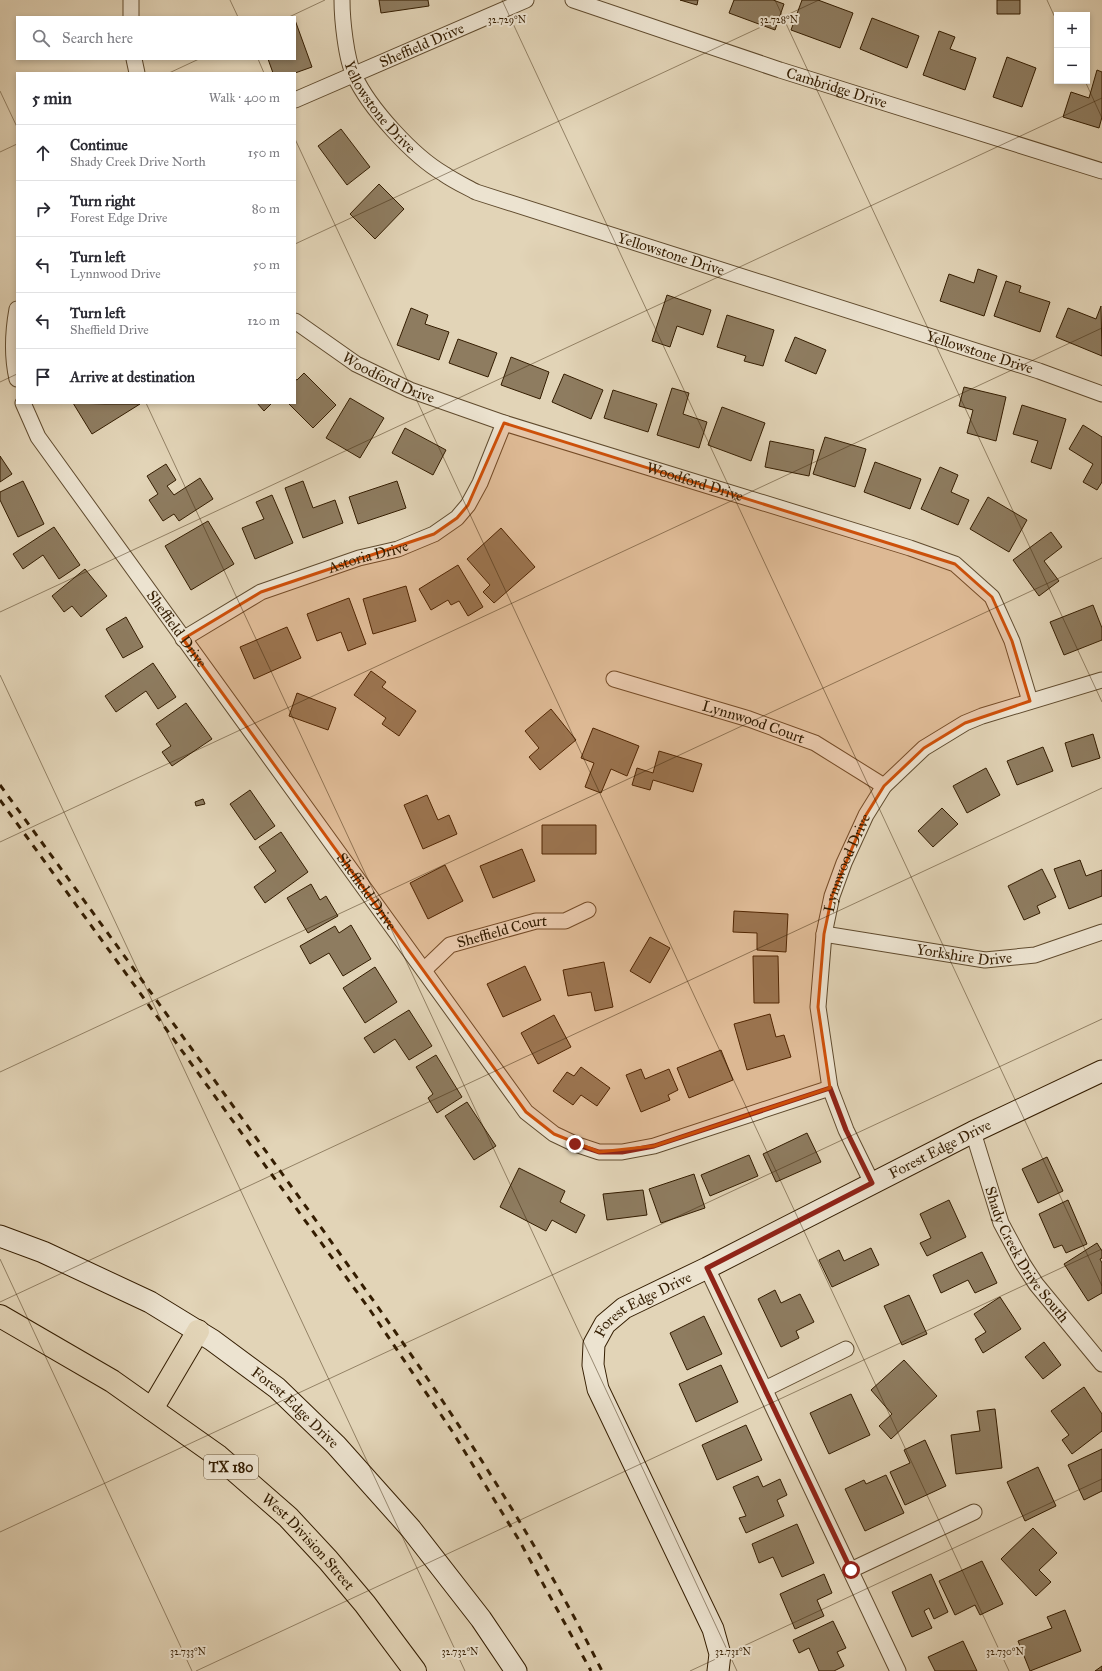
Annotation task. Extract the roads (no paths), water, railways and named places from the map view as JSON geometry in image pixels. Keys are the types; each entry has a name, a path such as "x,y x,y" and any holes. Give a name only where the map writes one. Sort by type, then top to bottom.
{"main road":[{"name":"West Division Street","path":"0,1316 112,1381 218,1456 288,1517 328,1560 365,1604 415,1671"},
{"path":"152,1409 198,1331"}],"street":[{"path":"131,0 131,16"},
{"name":"Yellowstone Drive","path":"342,0 346,45 353,74 370,103 406,144 442,174 476,192 1039,371 1102,394"},
{"name":"Sheffield Drive","path":"296,100 526,0"},
{"name":"Cambridge Drive","path":"573,0 780,70 1102,171"},
{"path":"134,60 137,72"},
{"path":"16,314 14,364 16,374"},
{"name":"Woodford Drive","path":"296,322 356,364 410,390 504,423 910,548 955,564 992,597 1012,641 1030,701"},
{"name":"Sheffield Drive","path":"23,404 38,437 526,1112 554,1134 575,1144 599,1152 622,1152 654,1146 830,1088"},
{"name":"Astoria Drive","path":"183,639 261,592 352,560 398,549 434,534 457,518 468,505 480,484 504,423"},
{"name":"Lynnwood Court","path":"614,679 749,719 816,744 884,786"},
{"name":"Lynnwood Drive","path":"872,1183 846,1130 830,1088 818,1007 824,934 832,896 844,863 866,815 884,786 924,748 964,723 982,716 1102,680"},
{"name":"Sheffield Court","path":"424,970 450,946 536,921 565,921 588,910"},
{"name":"Yorkshire Drive","path":"824,934 986,960 1035,955 1102,932"},
{"name":"Forest Edge Drive","path":"718,1671 720,1654 713,1629 598,1389 593,1365 594,1344 605,1324 624,1308 707,1268 973,1132 1102,1070"},
{"name":"Shady Creek Drive South","path":"973,1132 1001,1223 1023,1264 1036,1284 1102,1364"},
{"name":"Forest Edge Drive","path":"0,1236 43,1252 150,1302 212,1340 278,1388 336,1445 411,1529 481,1619 516,1671"},
{"path":"707,1268 898,1671"},
{"path":"765,1390 846,1349"},
{"path":"851,1570 974,1512"}],"railway":[{"path":"0,785 375,1303 457,1422 533,1544 569,1607 602,1671"},
{"path":"0,800 370,1310 452,1431 519,1540 591,1671"}]}
